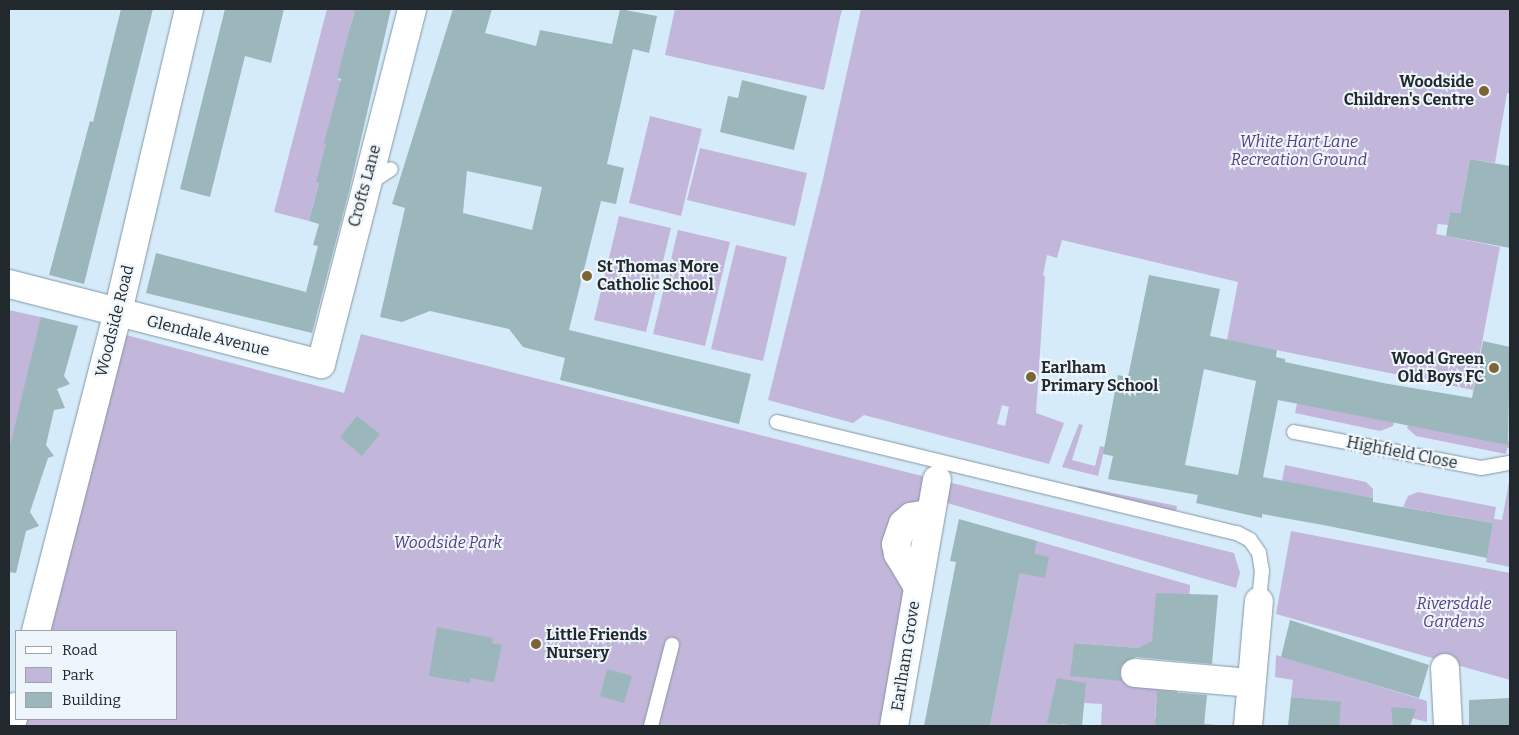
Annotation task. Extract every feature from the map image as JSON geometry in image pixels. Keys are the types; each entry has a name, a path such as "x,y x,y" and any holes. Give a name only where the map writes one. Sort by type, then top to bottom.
{"street":[{"name":"Woodside Road","path":"36,630 118,312 189,9"},
{"name":"Crofts Lane","path":"320,364 412,9"},
{"name":"Glendale Avenue","path":"9,284 320,364"},
{"name":"Earlham Grove","path":"894,726 939,472"},
{"path":"1248,726 1259,601"},
{"path":"1445,668 1448,726"},
{"path":"1134,673 1251,683"},
{"path":"11,726 15,711"}],"lane":[{"path":"366,185 391,169"},
{"path":"777,422 939,472 1244,536 1255,546 1261,562 1259,601"},
{"name":"Highfield Close","path":"1294,432 1481,468 1510,463"},
{"path":"651,726 672,645"}],"green space":[{"path":"327,9 359,9 354,12 350,28 355,33 337,78 367,105 338,110 309,221 274,212"},
{"path":"675,9 842,9 824,90 665,55"},
{"name":"White Hart Lane Recreation Ground","path":"861,9 1510,9 1510,93 1507,93 1495,163 1470,159 1460,213 1450,212 1448,225 1438,224 1436,234 1500,247 1473,390 1227,340 1238,282 1062,240 1057,258 1047,255 1043,275 1045,276 1036,413 1064,423 1049,464 864,415 853,423 768,400 823,179","holes":["1002,405 1009,407 1005,426 997,424"]},
{"path":"650,116 702,129 681,216 629,203"},
{"path":"700,148 807,173 795,226 687,200"},
{"path":"619,216 671,228 646,332 594,320"},
{"path":"678,230 730,242 705,346 653,334"},
{"path":"736,245 787,257 763,361 711,349"},
{"path":"9,310 45,318 9,479"},
{"name":"Woodside Park","path":"361,334 926,477 918,509 911,511 907,584 885,726 25,726 27,720 178,720 178,630 49,630 126,335 344,393"},
{"path":"1297,403 1394,422 1393,426 1380,431 1295,413"},
{"path":"1079,424 1083,425 1072,460 1095,466 1100,446 1105,447 1098,476 1062,467"},
{"path":"1408,425 1508,444 1510,433 1510,448 1507,448 1506,454 1416,436 1407,428"},
{"path":"1285,465 1366,482 1373,489 1373,498 1282,481"},
{"path":"1510,477 1510,567 1486,562 1493,523 1403,507 1408,496 1418,492 1496,507 1494,519 1502,520"},
{"path":"948,482 1234,553 1240,573 1236,588 944,502"},
{"path":"1079,486 1177,506 1176,512 1077,490"},
{"name":"Riversdale Gardens","path":"1291,531 1510,573 1510,680 1276,614"},
{"path":"1037,541 1190,585 1187,647 1151,649 1075,643 1072,660 1125,662 1124,677 1178,682 1177,695 1157,694 1155,718 1225,726 1101,726 1102,704 1066,702 1062,726 990,726 1020,573 1035,554"},
{"path":"1276,655 1427,701 1427,722 1399,715 1399,726 1316,726 1318,700 1291,697 1293,680 1275,677"}],"building":[{"path":"121,9 153,9 84,284 49,275 90,121 93,122"},
{"path":"225,9 284,9 271,63 245,56 210,197 180,189"},
{"path":"355,9 391,9 349,191 312,333 146,293 156,253 306,292 318,246 313,245 319,224 309,221 319,183 316,182 326,144 324,143 341,79 337,78"},
{"path":"453,9 492,9 485,33 536,46 540,30 612,44 620,9 657,16 649,53 633,49 607,164 624,168 616,204 601,201 569,330 751,374 739,424 560,380 565,358 523,347 509,329 430,311 402,322 380,317 405,208 392,204","holes":["467,171 542,187 532,230 463,213"]},
{"path":"742,80 807,96 794,150 720,132 728,96 738,98"},
{"path":"1470,159 1510,166 1510,248 1446,236 1450,212 1460,213"},
{"path":"1149,275 1220,289 1210,336 1277,350 1276,357 1285,359 1285,362 1383,383 1472,398 1483,341 1510,347 1508,445 1278,400 1263,477 1373,498 1373,502 1493,523 1487,558 1262,514 1262,518 1196,503 1198,495 1108,479 1113,456 1103,454 1118,375 1128,377","holes":["1204,369 1256,381 1238,475 1185,465"]},
{"path":"41,317 78,326 64,376 70,384 57,389 65,408 54,410 46,445 54,456 48,458 30,512 39,526 26,531 16,573 9,572 9,450"},
{"path":"357,416 380,434 362,456 340,437"},
{"path":"959,519 1037,541 1035,554 1049,557 1045,578 1020,573 990,726 924,726 956,562 950,561"},
{"path":"1156,593 1218,595 1212,664 1136,657 1122,664 1119,672 1122,681 1070,676 1074,643 1139,648 1152,641"},
{"path":"1290,620 1429,665 1419,698 1281,657"},
{"path":"437,627 493,638 492,643 502,645 494,682 470,678 470,683 429,676"},
{"path":"607,669 632,676 624,703 600,696"},
{"path":"1057,678 1086,683 1082,726 1047,723"},
{"path":"1157,691 1207,695 1204,726 1155,726"},
{"path":"1291,697 1341,702 1339,726 1288,726"},
{"path":"1510,698 1510,726 1469,726 1469,700"},
{"path":"1391,707 1416,709 1410,726 1393,726"}],"place":[{"name":"Woodside Children's Centre","path":"1484,91"},
{"name":"St Thomas More Catholic School","path":"587,276"},
{"name":"Wood Green Old Boys FC","path":"1494,368"},
{"name":"Earlham Primary School","path":"1031,377"},
{"name":"Little Friends Nursery","path":"536,644"}]}
